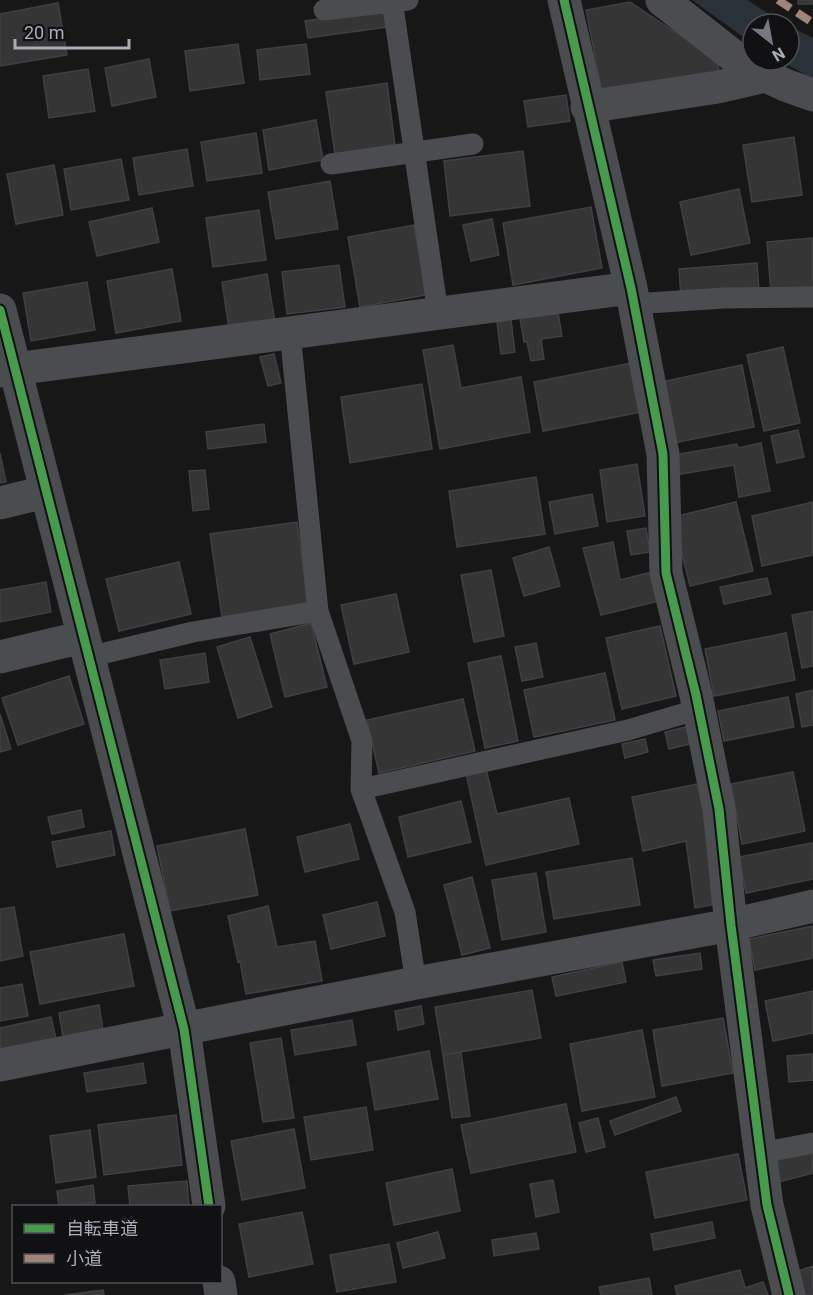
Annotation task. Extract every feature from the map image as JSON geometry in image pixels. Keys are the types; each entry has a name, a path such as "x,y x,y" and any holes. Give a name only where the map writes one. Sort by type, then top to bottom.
{"street":[{"path":"564,0 632,296 663,454 666,573 699,709 719,809 731,925 767,1205 789,1295"},
{"path":"662,0 746,66 785,85 813,94"},
{"path":"587,107 718,87 765,76"},
{"path":"7,370 438,313 632,296"},
{"path":"0,310 7,370 45,492 184,1029 209,1205"},
{"path":"0,503 45,492"},
{"path":"0,657 85,647"},
{"path":"0,1065 416,983 731,925 813,906"}],"lane":[{"path":"324,10 397,1 415,153 438,313"},
{"path":"331,164 473,144"},
{"path":"632,296 813,297"},
{"path":"290,332 318,611 362,741 361,789 405,912 416,983"},
{"path":"85,647 318,611"},
{"path":"361,789 628,730 699,709"},
{"path":"761,1153 813,1143"}],"shaded area":[{"path":"692,0 747,0 766,12 741,12 741,35"},
{"path":"801,32 813,38 813,79 800,72"}],"building":[{"path":"798,0 813,0 813,4 798,4"},
{"path":"630,2 717,60 720,76 602,92 586,10"},
{"path":"58,3 67,55 0,66 0,14"},
{"path":"385,10 387,27 308,38 305,21"},
{"path":"238,44 244,83 190,91 185,51"},
{"path":"306,44 310,74 260,80 257,50"},
{"path":"149,59 156,97 112,106 105,68"},
{"path":"88,69 95,111 49,118 43,76"},
{"path":"387,83 395,145 335,154 326,92"},
{"path":"566,95 570,121 528,127 524,101"},
{"path":"316,120 323,160 269,170 263,130"},
{"path":"256,133 262,173 207,181 201,142"},
{"path":"794,137 802,195 752,202 743,145"},
{"path":"187,149 193,186 139,195 133,158"},
{"path":"523,151 530,206 450,216 444,161"},
{"path":"121,159 129,200 71,210 64,169"},
{"path":"54,165 63,215 16,224 7,174"},
{"path":"330,181 338,229 276,239 268,192"},
{"path":"739,189 750,243 691,255 680,202"},
{"path":"591,207 602,268 513,285 503,223"},
{"path":"152,208 159,242 97,256 89,222"},
{"path":"259,210 266,260 213,267 206,218"},
{"path":"492,219 499,255 471,261 463,225"},
{"path":"414,225 426,295 360,307 348,237"},
{"path":"813,238 813,290 771,293 767,242"},
{"path":"757,263 759,291 681,297 679,269"},
{"path":"339,265 345,307 287,314 282,272"},
{"path":"172,269 181,321 116,333 107,281"},
{"path":"267,274 275,322 229,329 222,282"},
{"path":"87,282 95,330 31,341 23,293"},
{"path":"558,312 562,336 541,339 544,359 531,361 527,342 524,342 520,318"},
{"path":"511,320 515,352 501,354 497,322"},
{"path":"453,345 461,388 521,377 530,432 440,449 423,350"},
{"path":"783,347 800,423 764,431 747,355"},
{"path":"274,354 281,383 268,386 260,357"},
{"path":"632,363 642,412 543,431 534,382"},
{"path":"742,365 754,427 673,443 661,382"},
{"path":"422,384 432,449 350,463 341,397"},
{"path":"264,424 266,442 208,449 206,432"},
{"path":"798,430 804,457 777,463 771,436"},
{"path":"761,443 770,491 739,497 734,465 676,475 673,455 737,444 738,448"},
{"path":"0,453 6,482 0,483"},
{"path":"637,464 645,516 607,522 600,470"},
{"path":"205,470 209,509 193,511 189,471"},
{"path":"536,477 545,534 457,547 449,491"},
{"path":"592,494 598,526 555,534 549,502"},
{"path":"736,502 753,571 690,586 673,517"},
{"path":"813,502 813,555 762,566 752,516"},
{"path":"297,522 308,605 222,617 210,534"},
{"path":"646,528 650,552 631,555 627,531"},
{"path":"613,542 620,580 652,572 659,601 601,615 583,548"},
{"path":"549,547 560,586 524,596 513,558"},
{"path":"179,562 191,614 119,631 106,579"},
{"path":"491,570 504,636 474,642 461,575"},
{"path":"767,578 771,594 724,604 720,587"},
{"path":"46,582 51,612 0,622 0,590"},
{"path":"396,594 409,652 354,664 341,605"},
{"path":"813,611 813,666 802,668 792,615"},
{"path":"311,623 327,687 285,697 270,634"},
{"path":"660,626 676,696 622,709 606,638"},
{"path":"786,633 795,680 714,696 705,649"},
{"path":"250,637 272,707 238,718 217,647"},
{"path":"536,643 543,677 522,681 515,647"},
{"path":"205,653 209,682 165,689 160,660"},
{"path":"501,656 518,741 485,748 468,663"},
{"path":"605,673 615,720 534,737 524,690"},
{"path":"69,676 84,724 18,745 2,698"},
{"path":"813,690 813,725 802,727 796,694"},
{"path":"788,697 794,727 724,741 718,711"},
{"path":"463,699 475,751 379,773 367,720"},
{"path":"0,714 11,749 0,752"},
{"path":"690,726 694,743 669,749 665,732"},
{"path":"645,739 648,752 625,758 622,744"},
{"path":"486,769 497,814 569,798 579,844 486,865 466,773"},
{"path":"793,772 805,831 742,844 731,784"},
{"path":"698,784 708,837 712,905 695,908 686,841 643,851 632,797"},
{"path":"461,801 471,842 408,857 399,817"},
{"path":"81,810 84,827 52,834 48,817"},
{"path":"350,824 359,859 305,872 297,837"},
{"path":"245,829 258,895 170,911 157,846"},
{"path":"111,831 115,855 57,867 52,842"},
{"path":"812,843 813,879 746,893 739,857"},
{"path":"632,858 640,905 554,919 546,872"},
{"path":"536,873 546,932 502,940 492,880"},
{"path":"472,877 490,948 462,955 444,885"},
{"path":"377,902 385,936 331,949 323,915"},
{"path":"268,906 277,947 315,941 322,981 246,994 228,916"},
{"path":"14,907 23,956 0,961 0,909"},
{"path":"813,926 813,958 755,970 749,939"},
{"path":"124,934 134,986 40,1004 30,952"},
{"path":"700,953 702,969 656,976 653,960"},
{"path":"622,962 626,982 556,996 552,977"},
{"path":"22,984 28,1016 0,1021 0,988"},
{"path":"532,990 541,1038 443,1055 435,1007"},
{"path":"813,991 813,1033 773,1041 765,1001"},
{"path":"99,1005 103,1030 63,1037 59,1013"},
{"path":"421,1006 424,1024 398,1030 395,1011"},
{"path":"51,1017 56,1039 0,1050 0,1028"},
{"path":"723,1018 733,1073 662,1086 653,1030"},
{"path":"352,1020 356,1045 295,1055 291,1030"},
{"path":"642,1030 655,1097 582,1111 570,1044"},
{"path":"281,1038 294,1118 263,1122 250,1043"},
{"path":"429,1051 438,1099 375,1110 367,1063"},
{"path":"461,1052 470,1116 452,1118 443,1055"},
{"path":"813,1054 813,1080 789,1082 787,1056"},
{"path":"143,1063 146,1083 87,1092 84,1073"},
{"path":"676,1097 681,1111 615,1135 610,1121"},
{"path":"566,1104 576,1152 471,1173 461,1125"},
{"path":"366,1107 373,1150 311,1160 304,1117"},
{"path":"176,1115 182,1165 104,1175 98,1125"},
{"path":"598,1118 605,1147 586,1152 579,1123"},
{"path":"294,1129 305,1188 242,1200 231,1141"},
{"path":"90,1130 96,1177 56,1183 50,1136"},
{"path":"813,1150 813,1173 775,1183 769,1161"},
{"path":"738,1154 747,1200 655,1218 646,1172"},
{"path":"452,1169 460,1211 394,1225 386,1183"},
{"path":"553,1180 559,1212 536,1217 530,1184"},
{"path":"187,1181 189,1205 130,1205 128,1186"},
{"path":"93,1185 95,1203 59,1205 57,1191"},
{"path":"302,1212 313,1264 249,1277 239,1224"},
{"path":"712,1222 715,1238 654,1250 651,1234"},
{"path":"438,1232 445,1258 403,1268 397,1243"},
{"path":"536,1233 539,1249 494,1256 492,1240"},
{"path":"389,1244 396,1282 337,1292 330,1255"},
{"path":"813,1266 813,1295 800,1295 792,1273"},
{"path":"740,1270 745,1288 763,1282 768,1295 677,1295 675,1286"},
{"path":"649,1278 652,1295 601,1295 599,1287"},
{"path":"103,1290 104,1295 64,1295"}],"marked path":[{"path":"778,0 813,23"}],"cycle path":[{"path":"564,0 631,288 663,454 666,573 696,695 719,809 731,925 767,1205 789,1295"},
{"path":"0,310 184,1029 209,1205"}]}
